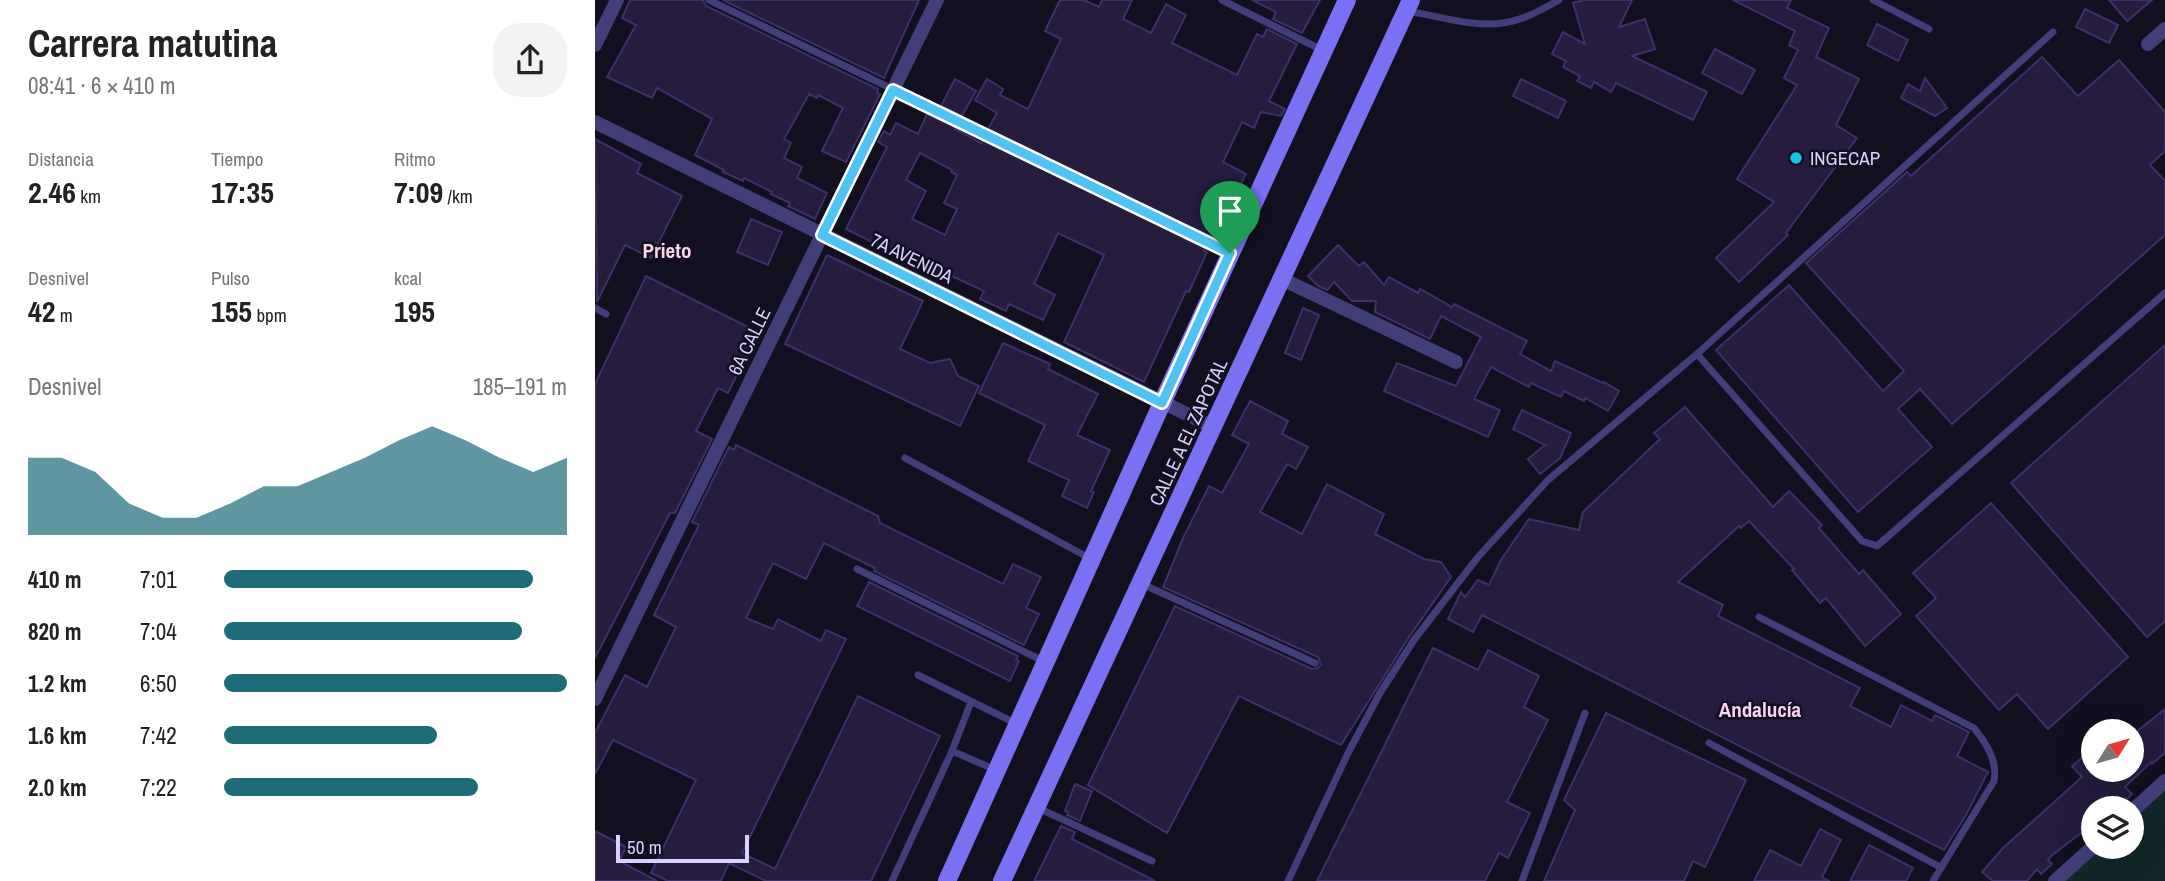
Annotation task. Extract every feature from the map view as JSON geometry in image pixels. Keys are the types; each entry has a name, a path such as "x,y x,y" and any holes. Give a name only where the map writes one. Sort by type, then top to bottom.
{"street":[{"path":"595,45 617,0"},
{"name":"6A CALLE","path":"595,699 937,0"},
{"name":"CALLE A EL ZAPOTAL","path":"947,881 1347,0"},
{"name":"CALLE A EL ZAPOTAL","path":"1002,881 1409,5"},
{"path":"2148,44 2165,29"},
{"name":"7A AVENIDA","path":"595,122 1213,427"},
{"path":"1282,279 1456,362"},
{"path":"2144,800 2165,781"},
{"path":"2055,881 2081,858"}],"lane":[{"path":"709,0 1230,253"},
{"path":"1221,0 1324,51"},
{"path":"1409,5 1482,23 1507,23 1529,16 1559,0"},
{"path":"1873,0 1929,29"},
{"path":"1288,881 1349,751 1380,693 1413,640 1478,557 1548,480 1696,354 2053,32"},
{"path":"1696,354 1862,541 1877,546 2165,293"},
{"path":"595,309 606,314"},
{"path":"905,458 1091,559"},
{"path":"857,569 1045,662"},
{"path":"1140,583 1315,663"},
{"path":"1759,617 1974,728 1980,735 1993,760 1996,772 1994,780 1933,881"},
{"path":"918,675 1017,725"},
{"path":"892,881 952,751 971,702"},
{"path":"1522,881 1585,713"},
{"path":"1709,743 1940,867"},
{"path":"952,751 996,770"},
{"path":"1036,807 1152,861"}],"green space":[{"path":"2165,782 2165,881 2055,881 2081,858 2144,859 2144,801"}],"building":[{"path":"630,0 703,0 706,6 878,89 877,93 880,94 846,162 822,151 843,108 818,95 817,98 809,94 784,139 791,143 784,158 802,167 797,178 827,193 815,219 788,206 790,203 771,194 772,192 744,178 743,181 723,172 724,170 695,155 712,119 657,88 652,98 607,77 636,25 622,18"},
{"path":"723,0 919,0 884,78"},
{"path":"1060,0 1084,0 1099,7 1102,0 1132,0 1123,19 1151,33 1166,4 1186,15 1172,43 1237,75 1257,34 1263,37 1267,29 1297,44 1269,101 1285,109 1281,116 1261,112 1254,128 1242,122 1223,162 1246,174 1239,188 1235,185 1211,237 988,129 997,113 975,100 987,79 1003,89 1000,95 1028,109 1061,39 1045,31"},
{"path":"1252,0 1320,0 1302,33 1273,19 1276,12"},
{"path":"1584,0 1632,0 1619,27 1645,19 1655,49 1632,56 1707,92 1693,120 1616,83 1611,92 1594,82 1591,88 1577,81 1580,76 1563,67 1566,61 1552,54 1563,32 1585,44 1573,3"},
{"path":"1733,0 1791,0 1787,8 1829,28 1816,57 1859,79 1836,125 1857,138 1786,233 1788,235 1739,282 1716,258 1774,202 1737,179 1797,85 1784,78 1798,50 1789,45 1795,31"},
{"path":"2109,0 2152,0 2127,21"},
{"path":"2085,9 2118,25 2109,43 2076,27"},
{"path":"1877,24 1908,40 1898,61 1867,45"},
{"path":"1715,49 1755,70 1742,94 1702,73"},
{"path":"2042,57 2078,96 2119,60 2165,112 2165,151 2150,165 2165,181 2165,235 1952,424 1920,389 1898,409 1932,447 1858,512 1716,350 1789,285 1883,391 1904,371 1806,263 1907,172 1911,176"},
{"path":"1925,78 1947,108 1935,116 1901,98 1908,84 1920,91"},
{"path":"955,79 976,91 962,116 941,106"},
{"path":"1521,79 1566,101 1558,118 1513,96"},
{"path":"927,114 956,127 955,129 981,143 983,140 1205,248 1204,251 1207,252 1189,292 1186,291 1144,382 1064,342 1104,255 1058,233 1034,284 1055,295 1043,320 1009,304 1006,311 980,299 984,291 896,250 894,253 846,229 887,147 878,142 884,131 890,135 896,123 918,134","holes":["920,153 952,170 951,172 957,175 944,203 957,209 945,235 912,219 926,191 906,180"]},
{"path":"595,139 641,164 637,173 682,196 651,258 625,245 597,302"},
{"path":"751,219 782,232 768,265 737,252"},
{"path":"1338,245 1359,266 1364,262 1384,285 1389,277 1418,293 1420,289 1452,307 1454,304 1527,341 1520,354 1551,371 1555,361 1619,391 1608,411 1585,398 1584,401 1564,391 1561,397 1531,383 1529,387 1491,367 1474,399 1500,410 1488,437 1384,391 1397,363 1456,386 1481,337 1441,316 1430,339 1375,312 1376,301 1352,301 1334,282 1327,290 1318,286 1308,276"},
{"path":"827,255 923,301 900,349 930,363 950,359 958,376 979,386 960,426 785,344"},
{"path":"646,276 758,332 728,393 718,388 696,431 712,439 675,513 670,513 595,658 595,384"},
{"path":"1303,308 1319,315 1301,360 1285,353"},
{"path":"1003,343 1050,364 1048,369 1098,394 1077,435 1110,450 1091,491 1094,492 1087,508 1062,496 1069,480 1028,461 1045,425 979,393"},
{"path":"2165,345 2165,621 2147,637 2011,483"},
{"path":"1250,401 1288,421 1282,434 1308,447 1296,469 1287,464 1260,512 1302,534 1327,484 1384,514 1375,534 1424,559 1441,562 1451,577 1409,637 1341,745 1239,696 1167,833 1088,785 1175,606 1312,669 1321,665 1318,657 1163,587 1209,486 1222,493 1249,444 1232,435"},
{"path":"1685,407 1773,507 1789,491 1822,525 1819,528 1859,574 1863,570 1901,614 1865,646 1826,598 1820,603 1792,570 1794,569 1749,521 1741,528 1739,526 1678,582 1723,605 1718,616 1860,688 1850,706 1891,727 1901,705 1932,721 1935,715 1969,732 1957,756 1988,772 1944,850 1482,615 1473,632 1448,619 1461,592 1465,597 1478,580 1489,585 1501,560 1529,519 1579,530 1583,512 1660,439 1654,433"},
{"path":"1522,410 1571,433 1560,458 1540,474 1528,459 1545,445 1513,429"},
{"path":"736,445 878,516 880,523 1003,584 1013,564 1041,577 1026,608 1039,614 1024,645 874,571 875,568 824,543 806,579 773,563 746,618 773,629 778,619 821,641 826,630 846,639 742,853 775,869 858,696 940,736 871,881 766,881 729,863 721,881 668,881 651,873 696,780 613,740 595,774 595,733 625,675 647,687 676,627 654,615 699,525 692,522 729,447 734,450"},
{"path":"1991,503 2128,657 2048,729 2017,694 1999,710 1916,616 1936,598 1913,573"},
{"path":"869,582 1018,656 1016,660 1019,661 1010,681 857,606"},
{"path":"1433,648 1478,670 1488,650 1539,676 1524,707 1548,720 1507,802 1530,813 1508,858 1499,853 1485,881 1317,881"},
{"path":"2165,709 2165,753 2144,769 2144,726"},
{"path":"1606,713 1746,780 1705,867 1693,861 1684,881 1544,881 1575,810 1564,800"},
{"path":"2081,759 2081,776 2072,766"},
{"path":"2081,778 2081,782 2130,782 2125,787 2132,794 2130,796 2081,796 2081,833 2051,856 2048,860 2052,864 2041,874 2037,869 2027,881 1993,881 1982,872 2002,849"},
{"path":"1075,784 1092,791 1080,821 1067,815 1068,812 1065,811"},
{"path":"1061,826 1075,832 1072,839 1155,881 1034,881"},
{"path":"1820,829 1841,840 1822,877 1829,881 1754,881 1770,850 1801,866"},
{"path":"595,831 626,847 619,861 657,881 595,881"},
{"path":"1869,845 1913,868 1906,881 1850,881"}],"place":[{"name":"INGECAP","path":"1796,158"}],"district":[{"name":"Prieto","path":"667,251"},
{"name":"Andalucía","path":"1760,710"}],"route":[{"path":"893,90 1230,253 1162,403 822,235 893,90"}]}
